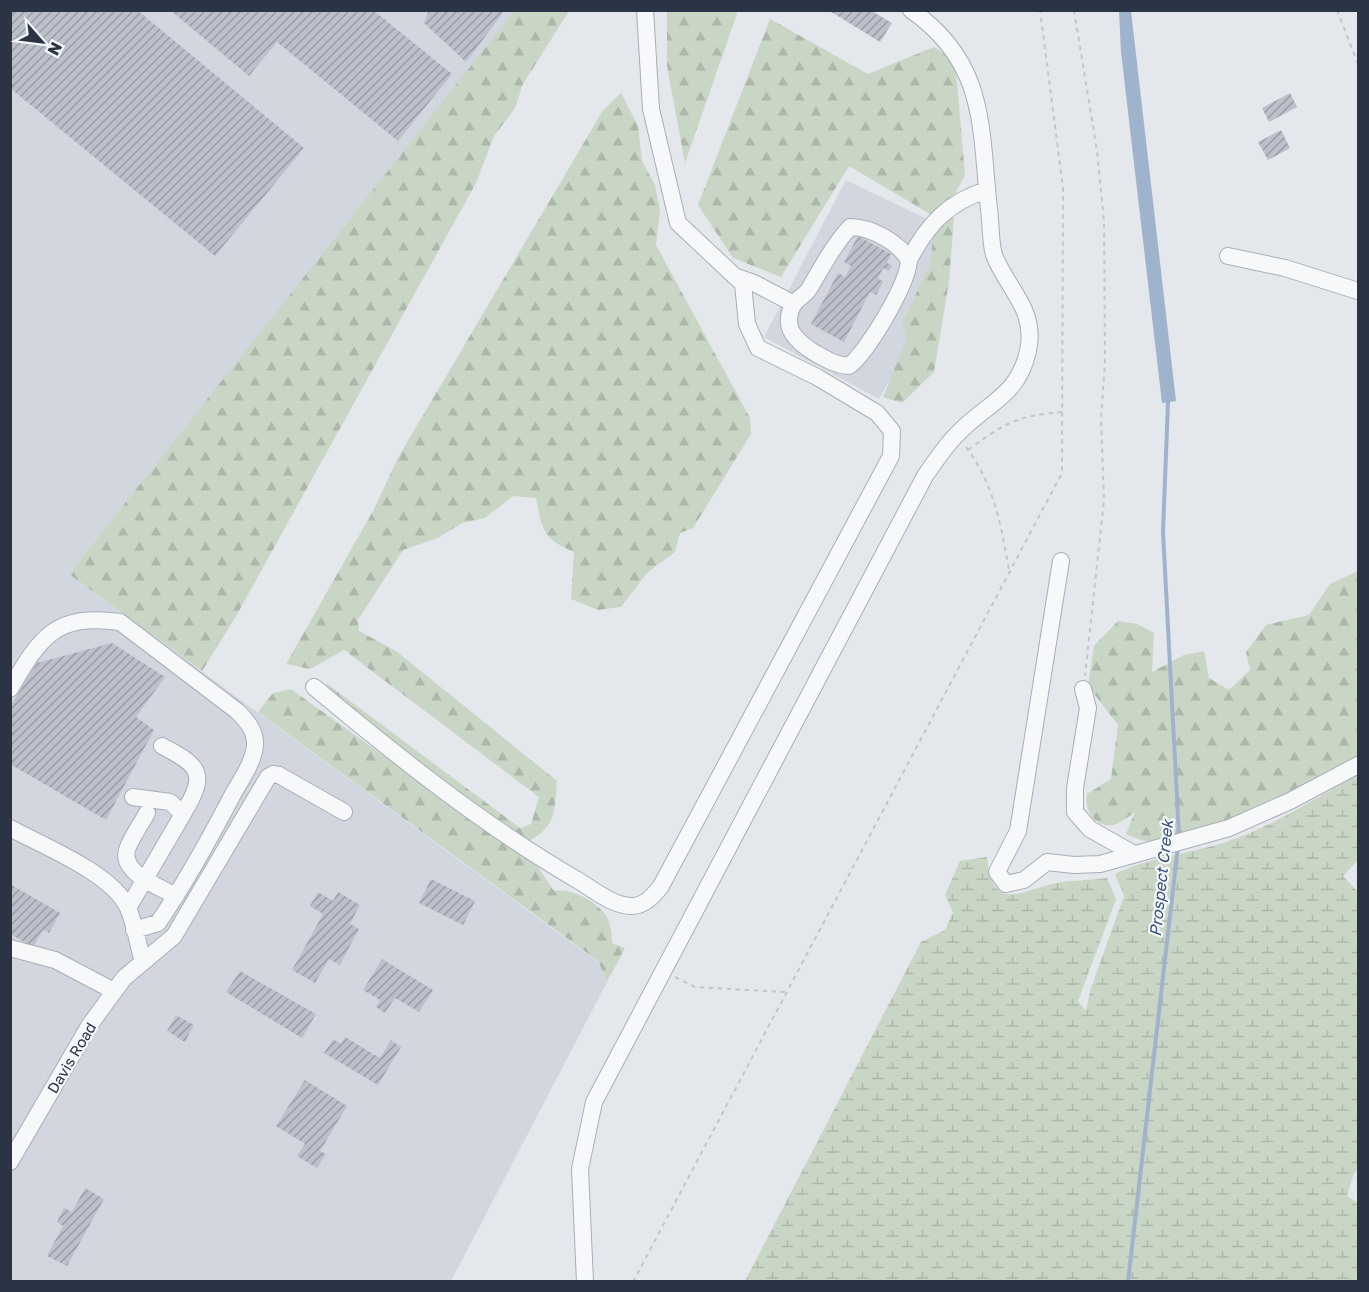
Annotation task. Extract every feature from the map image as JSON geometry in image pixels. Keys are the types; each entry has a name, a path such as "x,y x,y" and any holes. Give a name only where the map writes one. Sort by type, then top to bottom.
{"street":[{"path":"314,687 486,822 561,871 611,900 632,906 648,900 661,886 891,456 892,431 877,413 817,377 758,348 747,324 743,284 678,223 651,109 645,10"},
{"path":"585,1281 580,1169 594,1102 925,476 969,423 1002,399 1019,376 1028,350 1029,322 1018,295 994,254 979,108 967,72 935,27 911,10"},
{"path":"909,260 903,250 879,236 861,227 850,227 824,260 808,292 794,304 789,319 792,333 798,343 837,365 849,366 867,347 905,277 909,260 924,231 966,197 987,190"},
{"path":"1228,256 1285,268 1359,291"},
{"path":"735,276 754,283 794,304"},
{"path":"1061,561 1018,831 997,872 1006,884 1024,880 1047,862 1100,864 1229,828 1290,801 1359,765"},
{"path":"10,690 36,645 63,626 97,619 120,622 237,711 249,724 255,736 255,748 249,765 176,896 158,923 134,930"},
{"path":"1083,689 1088,708 1075,788 1075,812 1090,829 1134,854"},
{"path":"128,908 198,789 195,769 185,758 162,746"},
{"name":"Davis Road","path":"13,1152 89,1026 114,991 124,978 174,936 268,777 279,774 344,812"},
{"path":"133,797 170,802 183,814"},
{"path":"147,813 127,849 128,862 132,870 176,896"},
{"path":"10,828 101,878 118,893 128,908 144,962"},
{"path":"10,948 55,960 114,991"}],"path":[{"path":"633,1281 1062,473 1063,188 1040,10"},
{"path":"1074,10 1097,151 1104,221 1105,362 1101,419 1104,500 1083,689"},
{"path":"1337,10 1359,64"},
{"path":"969,450 996,429 1026,415 1062,412"},
{"path":"957,435 969,450 987,481 998,507 1010,571"},
{"path":"663,969 694,987 787,992"}],"shaded area":[{"path":"10,11 515,11 69,574 598,962 607,982 451,1281 11,1281"},
{"path":"846,180 925,218 948,234 918,328 879,399 764,337"}],"green space":[{"path":"515,10 569,11 523,84 515,108 494,136 476,183 235,618 202,671 69,574"},
{"path":"667,11 738,11 685,163 667,66"},
{"path":"770,19 868,74 934,47 955,60 965,175 956,192 949,281 934,372 902,403 883,397 907,338 902,323 930,265 935,217 849,166 781,277 733,258 698,205"},
{"path":"621,93 638,126 642,161 655,185 660,210 656,245 750,418 751,434 693,528 680,533 675,552 648,572 621,607 598,610 571,599 574,552 550,538 542,526 536,498 513,496 485,518 462,523 438,538 403,550 358,620 359,631 396,651 557,781 554,810 549,824 544,831 526,843 327,693 326,683 520,828 531,824 539,797 344,650 310,669 286,664 373,511 399,456 602,112"},
{"path":"1358,571 1358,756 1256,810 1200,832 1172,839 1144,841 1126,834 1135,812 1114,825 1102,824 1093,817 1087,806 1087,794 1111,779 1118,725 1088,686 1094,646 1118,621 1137,624 1154,633 1152,672 1184,655 1204,651 1209,678 1229,690 1250,670 1246,652 1266,625 1309,615 1330,584"},
{"path":"291,689 538,867 554,891 577,894 598,907 608,919 612,943 625,948 607,982 598,961 258,712 273,693"},
{"path":"1358,775 1358,860 1343,876 1358,892 1358,1169 1353,1176 1347,1196 1358,1203 1358,1281 745,1281 921,942 945,930 953,912 945,895 960,861 987,857 990,875 995,886 1001,892 1010,894 1068,881 1107,878 1116,899 1078,1001 1086,1011 1090,991 1124,896 1115,874 1128,868 1244,836"}],"water":[{"path":"1119,11 1131,11 1176,401 1162,403 1121,52"}],"building":[{"path":"10,10 137,10 304,148 215,256 10,88"},
{"path":"170,10 373,10 452,74 398,141 277,42 249,76"},
{"path":"429,10 505,10 466,62 424,23"},
{"path":"828,10 870,10 892,23 880,42"},
{"path":"1290,93 1297,107 1269,122 1262,108"},
{"path":"1281,130 1290,148 1268,160 1258,142"},
{"path":"858,236 891,254 887,263 892,266 889,271 883,268 878,278 883,282 876,295 870,292 844,342 811,324 838,273 845,277 851,266 844,262"},
{"path":"112,643 165,677 136,717 154,730 106,820 10,764 10,707 37,663"},
{"path":"431,879 475,901 463,925 419,903"},
{"path":"10,884 60,913 49,933 43,930 33,947 10,934"},
{"path":"318,892 333,901 338,892 360,905 350,924 359,929 340,965 329,959 315,983 292,970 323,914 310,906"},
{"path":"382,959 433,990 419,1012 395,998 385,1013 376,1007 380,1000 363,990"},
{"path":"240,971 316,1014 302,1038 226,992"},
{"path":"176,1015 194,1025 185,1042 167,1031"},
{"path":"345,1037 380,1058 391,1040 401,1047 378,1085 324,1053 333,1039 341,1044"},
{"path":"305,1080 347,1106 320,1151 326,1154 317,1168 297,1156 305,1144 276,1126"},
{"path":"85,1188 104,1199 67,1266 47,1256 63,1226 57,1222 64,1208 72,1212"}],"waterway":[{"name":"Prospect Creek","path":"1168,402 1163,532 1179,836"},
{"name":"Prospect Creek","path":"1128,1282 1178,846"}]}
